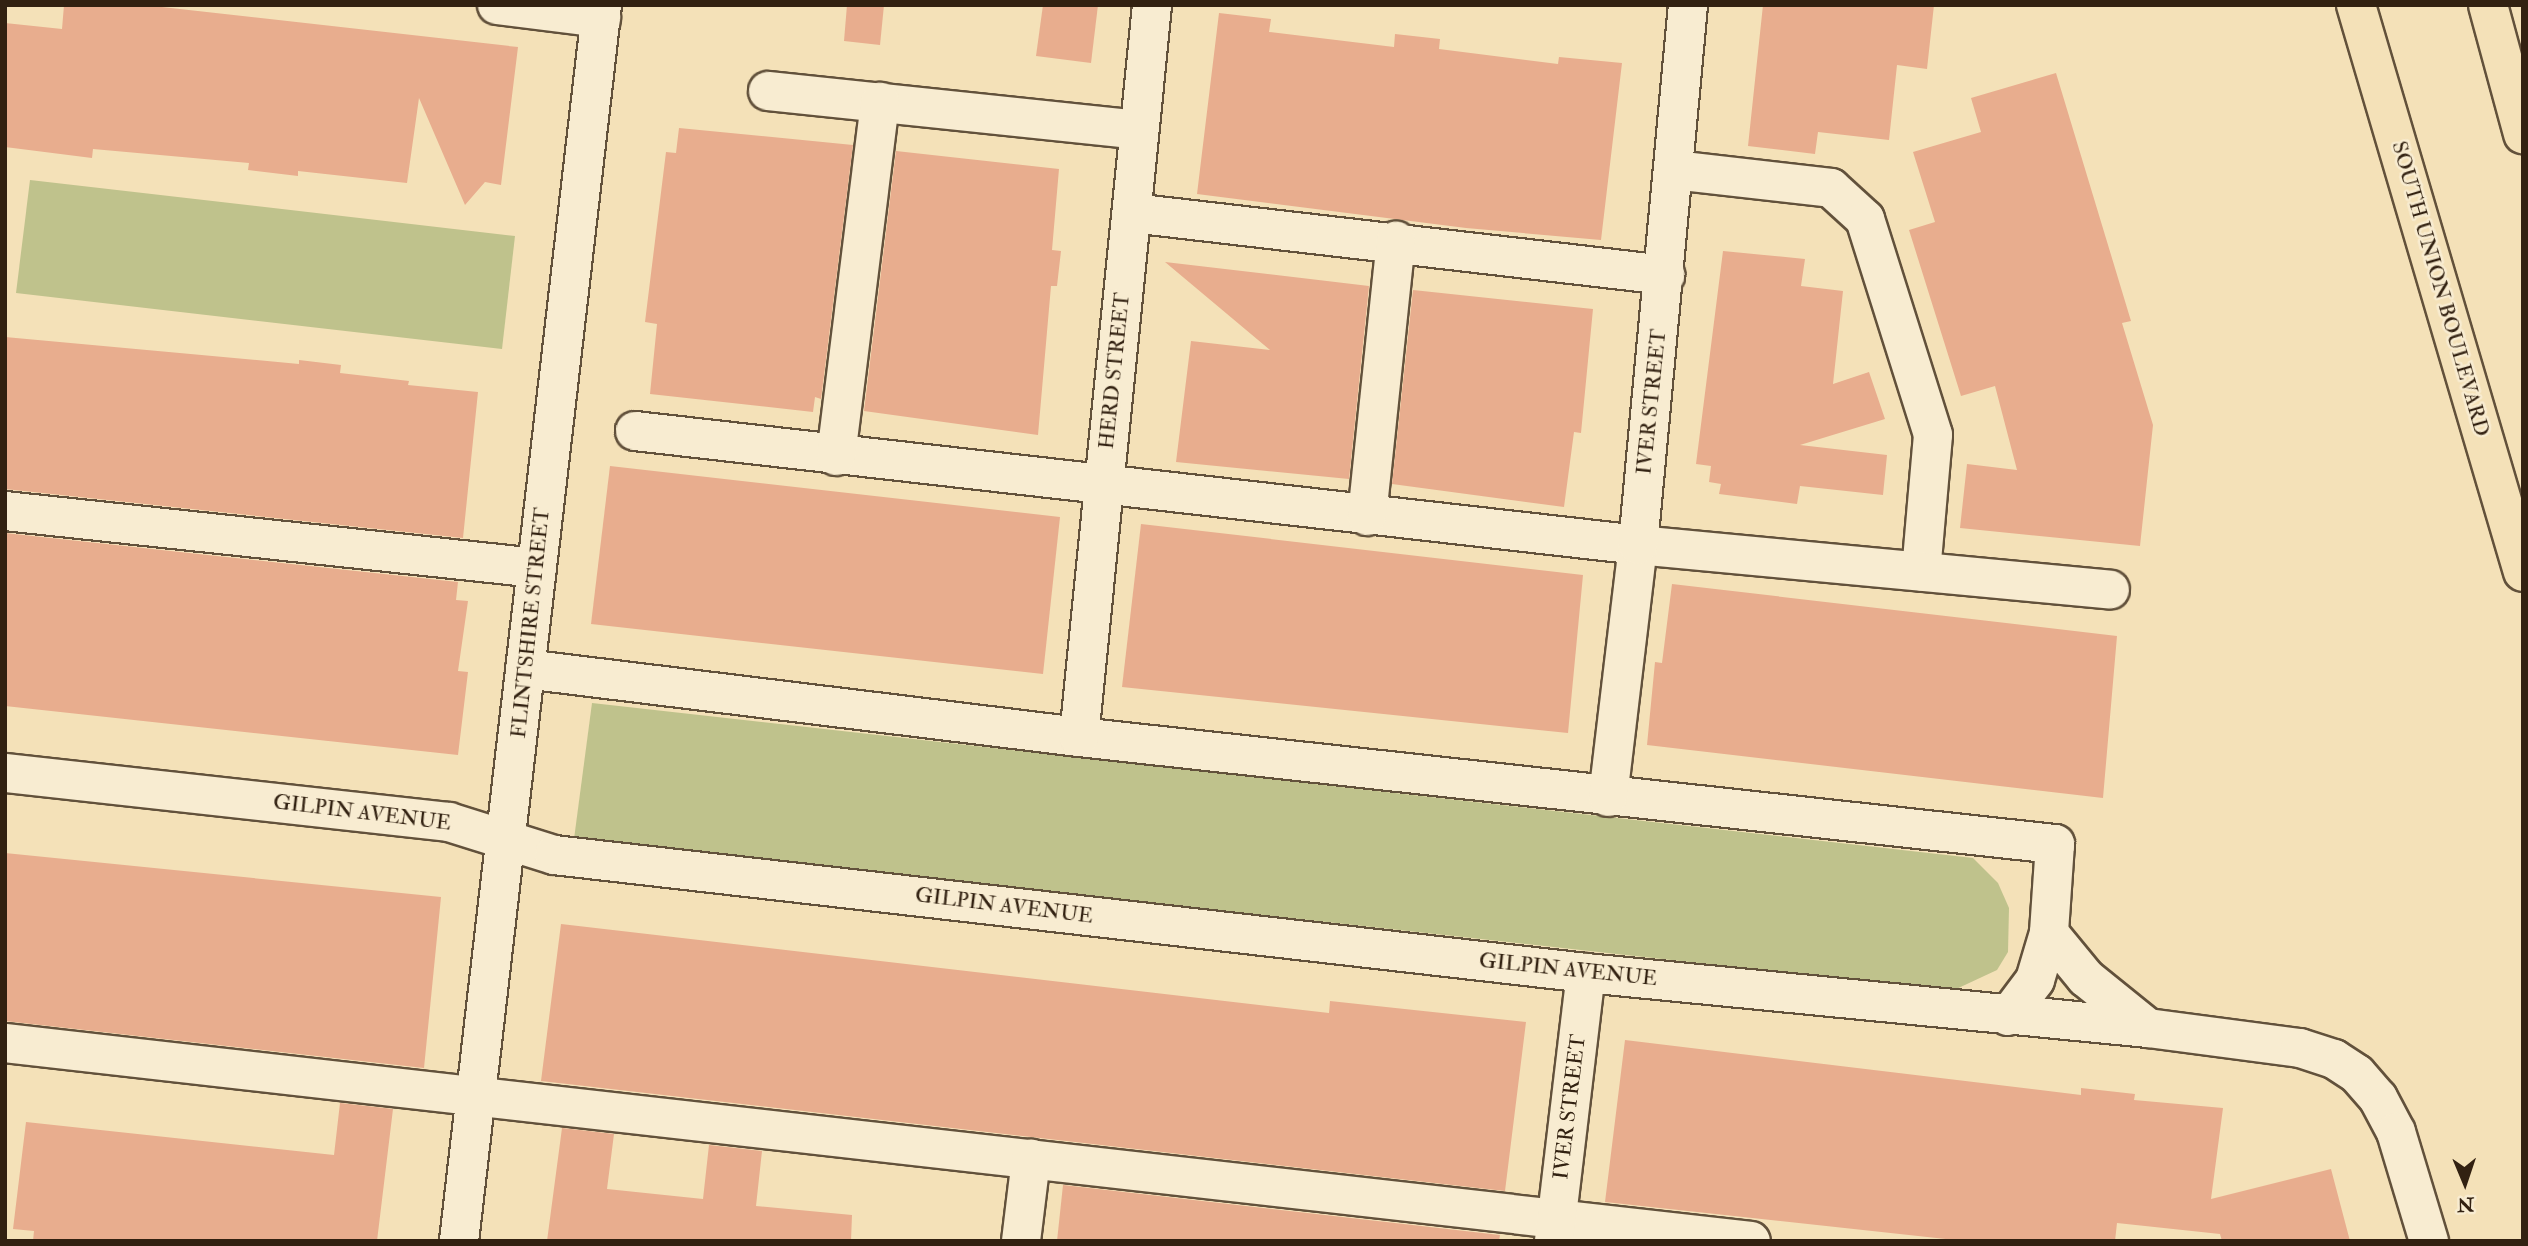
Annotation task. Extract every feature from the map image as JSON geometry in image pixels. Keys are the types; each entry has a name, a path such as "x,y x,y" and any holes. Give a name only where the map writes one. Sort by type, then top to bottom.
{"main road":[{"name":"SOUTH UNION BOULEVARD","path":"2356,5 2523,572"},
{"path":"2488,5 2523,134"}],"street":[{"path":"497,5 602,12"},
{"name":"HERD STREET","path":"1079,737 1152,5"},
{"name":"IVER STREET","path":"1608,797 1638,545 1688,5"},
{"name":"FLINTSHIRE STREET","path":"459,1241 508,839 525,669 602,12"},
{"path":"768,91 1139,130"},
{"path":"836,456 880,102"},
{"path":"1674,170 1831,188 1865,219 1933,435 1921,571"},
{"path":"1132,213 1395,241 1665,275"},
{"path":"1367,516 1395,241"},
{"path":"635,431 1102,488 1638,545 2110,590"},
{"path":"5,511 537,568"},
{"path":"525,669 1079,737 2055,844 2049,933 2035,980 2008,1016"},
{"name":"GILPIN AVENUE","path":"5,773 449,822 554,855 1586,973 2148,1028 2300,1048 2334,1059 2357,1074 2378,1098 2396,1132 2429,1241"},
{"path":"2049,933 2086,978 2148,1028"},
{"name":"IVER STREET","path":"1555,1230 1586,973"},
{"path":"5,1043 1031,1159 1555,1230 1751,1241"},
{"path":"1021,1241 1031,1159"}],"green space":[{"path":"30,180 515,236 502,349 16,293"},
{"path":"592,703 1973,858 1998,883 2009,908 2008,952 1997,970 1952,991 574,839"}],"building":[{"path":"64,5 144,5 518,47 501,185 485,182 465,205 419,98 407,183 298,171 298,176 248,170 249,163 93,149 92,158 5,147 5,23 62,29"},
{"path":"847,5 884,5 880,45 844,41"},
{"path":"1043,5 1098,5 1091,63 1036,56"},
{"path":"1763,5 1934,5 1927,69 1897,65 1889,140 1818,132 1815,154 1748,146"},
{"path":"1219,13 1271,19 1269,32 1394,47 1395,34 1440,39 1439,49 1558,64 1559,57 1622,63 1601,240 1466,228 1197,194"},
{"path":"2056,73 2131,321 2122,323 2153,425 2140,546 1960,528 1967,464 2017,470 1995,386 1961,396 1909,230 1935,222 1913,152 1981,132 1971,98"},
{"path":"679,128 853,145 821,399 815,397 813,412 650,394 657,324 645,322 666,152 676,153"},
{"path":"896,151 1059,169 1052,250 1061,251 1057,286 1051,286 1038,435 864,411"},
{"path":"1723,251 1805,259 1801,286 1843,291 1833,384 1869,372 1885,419 1800,445 1887,455 1883,495 1800,486 1797,504 1719,494 1721,484 1709,482 1711,466 1696,464"},
{"path":"1165,262 1369,286 1349,479 1176,462 1191,341 1270,350"},
{"path":"1413,290 1593,309 1581,433 1574,432 1564,507 1392,484"},
{"path":"5,337 299,364 299,360 341,365 340,373 409,381 408,385 478,392 463,538 5,489"},
{"path":"610,466 1060,517 1043,674 591,624"},
{"path":"1141,524 1583,575 1568,733 1122,687"},
{"path":"5,533 458,582 456,600 468,601 458,671 468,672 458,755 5,706"},
{"path":"1672,584 2117,636 2103,798 1647,745 1655,662 1662,663"},
{"path":"5,853 441,897 424,1068 5,1021"},
{"path":"561,924 1329,1013 1330,1001 1526,1022 1505,1191 541,1081"},
{"path":"1625,1040 2081,1095 2081,1088 2135,1094 2134,1100 2223,1108 2211,1199 2331,1169 2350,1241 2222,1241 2220,1234 2117,1223 2115,1241 1964,1241 1605,1202"},
{"path":"340,1103 393,1109 377,1241 33,1241 34,1231 13,1229 26,1122 334,1155"},
{"path":"562,1128 614,1134 607,1189 703,1199 709,1145 762,1151 756,1206 852,1215 851,1241 547,1241"},
{"path":"1063,1185 1500,1235 1499,1241 1057,1241"}]}
